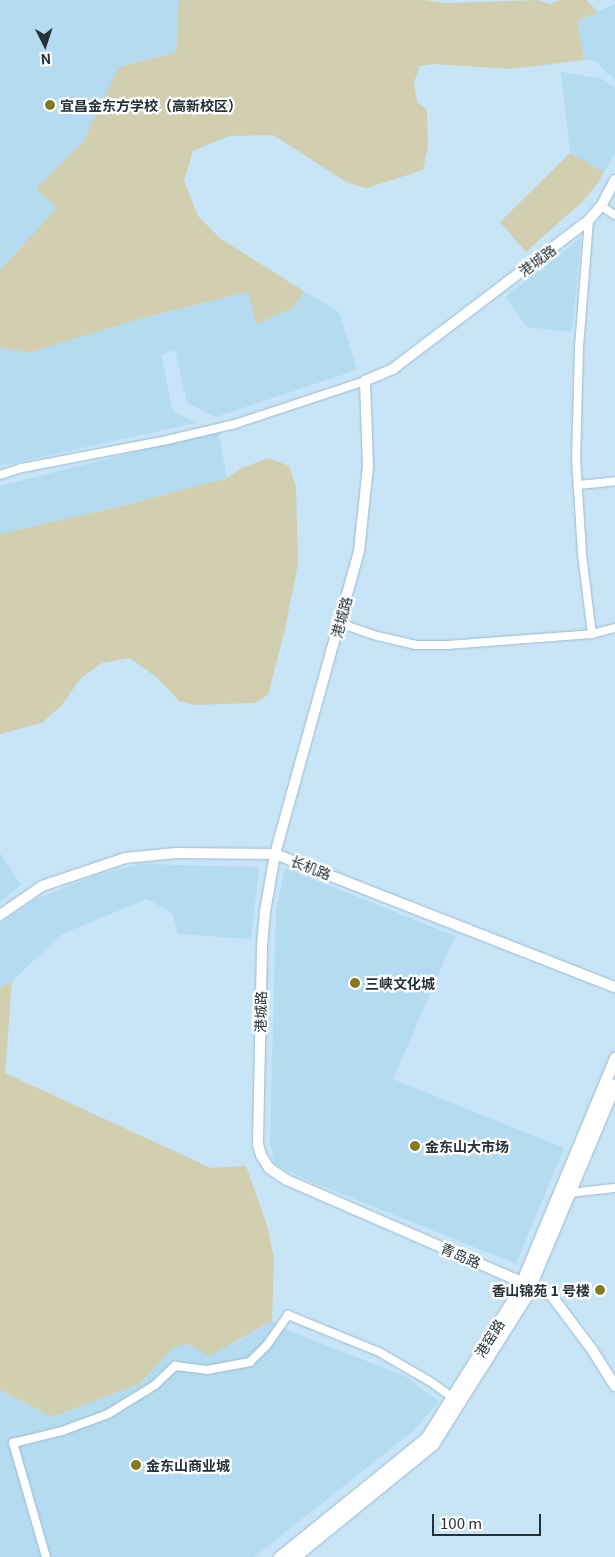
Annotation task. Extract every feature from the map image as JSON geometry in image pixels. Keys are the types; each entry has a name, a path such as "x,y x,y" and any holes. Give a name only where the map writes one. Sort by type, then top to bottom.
{"main road":[{"name":"港窑路","path":"279,1557 426,1438 527,1283 615,1058"},
{"name":"港窑路","path":"294,1557 433,1444 527,1283 569,1192 615,1084"}],"street":[{"name":"港城路","path":"269,1168 261,1155 258,1144 262,949 275,854 360,543 368,466 365,381 393,369 589,220 601,206 615,180"},
{"path":"601,206 615,215"},
{"path":"589,220 579,347 576,458 582,554 592,634"},
{"path":"0,475 22,468 167,440 235,424 365,381"},
{"path":"579,485 615,481"},
{"path":"339,623 376,636 416,645 447,645 592,634 615,628"},
{"name":"长机路","path":"0,915 42,886 125,858 176,853 275,854 615,987"},
{"name":"青岛路","path":"269,1168 287,1180 551,1295 591,1348 615,1386"},
{"path":"569,1192 615,1188"},
{"path":"46,1557 13,1442 62,1431 108,1414 155,1385 175,1366 207,1370 250,1362 268,1345 288,1315 379,1352 432,1382 452,1397"}],"shaded area":[{"name":"宜昌金东方学校（高新校区）","path":"0,0 179,0 176,52 119,67 82,143 36,189 58,208 0,270"},
{"path":"179,0 425,0 445,3 537,0 550,4 560,0 586,0 598,12 577,21 584,60 511,69 433,64 420,66 414,82 417,102 427,110 428,147 423,170 367,188 348,183 273,135 229,136 193,151 184,181 198,216 221,239 304,291 293,308 256,324 248,292 143,318 28,353 0,347 0,270 57,208 36,189 82,143 119,67 176,52"},
{"path":"615,4 615,80 595,61 584,60 577,20"},
{"path":"561,72 602,79 615,88 615,152 604,172 570,153"},
{"path":"570,153 604,172 596,186 584,200 526,252 500,222"},
{"path":"581,238 572,332 527,327 505,297"},
{"path":"304,291 339,312 357,370 216,417 187,403 175,350 161,355 173,411 196,423 0,466 0,347 28,353 143,318 248,292 293,308"},
{"path":"218,431 227,478 122,506 0,534 0,486"},
{"path":"269,458 289,466 296,487 298,564 285,629 268,695 254,703 193,705 179,701 156,677 130,658 102,663 81,678 61,706 42,723 0,734 0,534 122,506 227,478 242,468"},
{"path":"0,853 21,885 0,902"},
{"path":"142,864 259,867 251,939 178,934 172,913 147,899 62,934 12,981 0,988 0,923 36,899 96,875"},
{"path":"285,868 455,936 393,1079 564,1148 516,1264 302,1178 275,1164 270,1144 276,908"},
{"path":"12,981 5,1073 211,1168 246,1166 267,1225 274,1258 272,1321 209,1356 187,1344 174,1347 139,1384 52,1417 0,1390 0,988"},
{"name":"金东山商业城","path":"272,1321 289,1331 405,1376 439,1402 412,1432 254,1557 0,1557 0,1390 53,1417 139,1384 174,1347 187,1344 235,1343"}],"place":[{"name":"宜昌金东方学校（高新校区）","path":"50,105"},
{"name":"三峡文化城","path":"355,983"},
{"name":"金东山大市场","path":"415,1146"},
{"name":"香山锦苑 1 号楼","path":"600,1290"},
{"name":"金东山商业城","path":"136,1465"}]}
